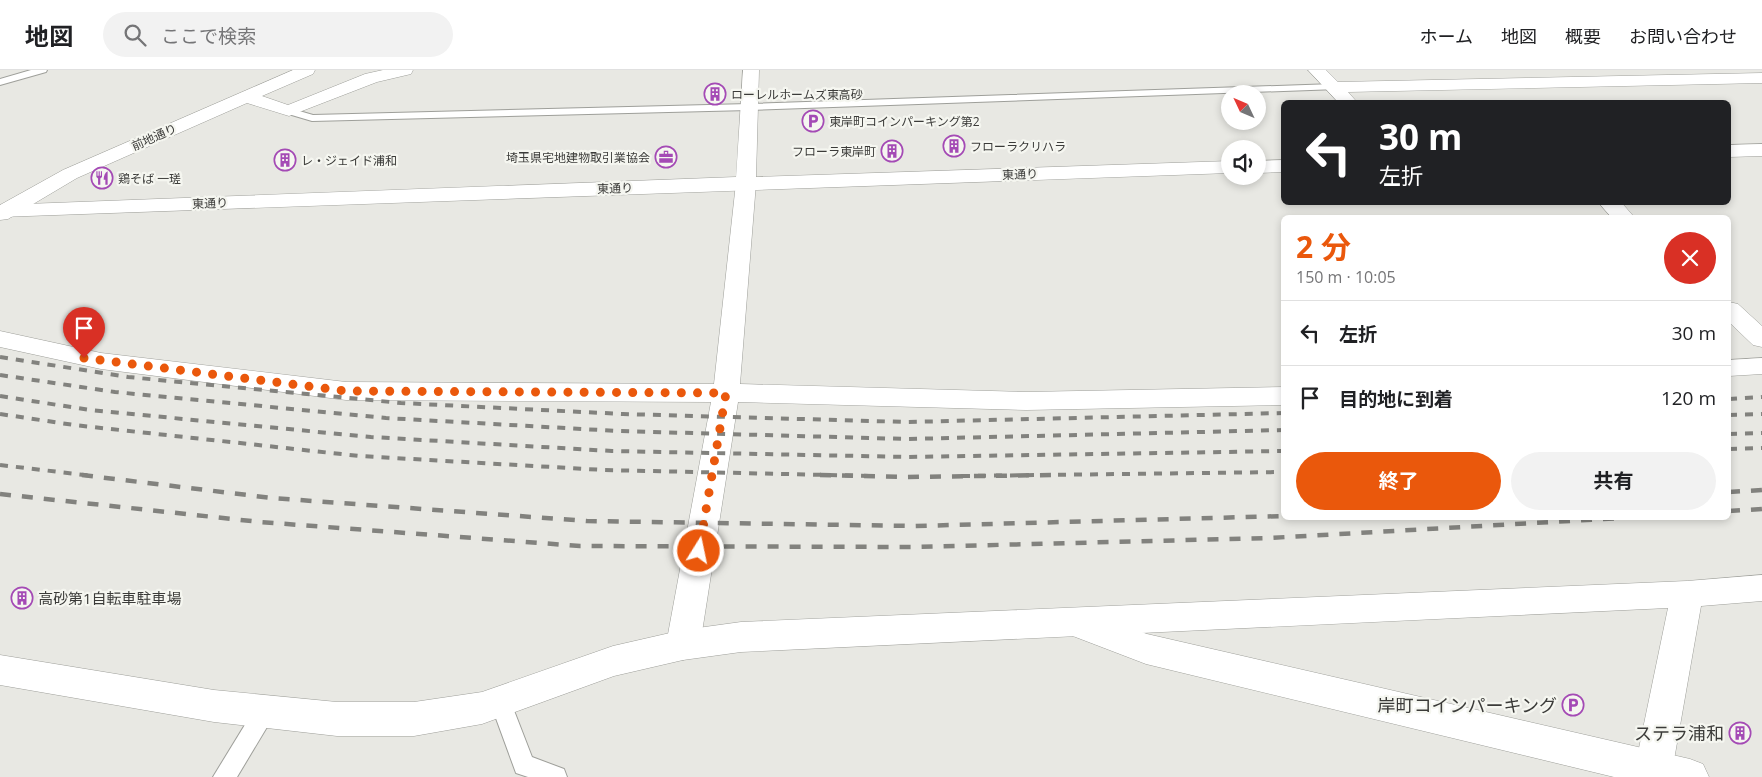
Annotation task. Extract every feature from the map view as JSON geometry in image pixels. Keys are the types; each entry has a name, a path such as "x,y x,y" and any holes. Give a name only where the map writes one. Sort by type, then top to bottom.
{"street":[{"name":"前地通り","path":"1,212 70,174 307,70"},
{"path":"245,96 289,111 371,78 405,70"},
{"path":"683,646 725,399 746,183 751,70"},
{"path":"1316,70 1346,100"},
{"path":"1334,88 1762,78"},
{"path":"1731,151 1762,150"},
{"path":"1266,167 1281,166"},
{"name":"東通り","path":"1,212 746,183 1221,167"},
{"path":"1611,205 1622,215"},
{"path":"1731,311 1762,338"},
{"path":"0,339 101,361 346,391 725,399 1026,401 1281,396"},
{"path":"1731,368 1762,366"},
{"path":"0,670 265,712 337,720 414,719 482,708 613,661 683,646 741,637 1687,594 1762,588"},
{"path":"1653,773 1687,594"},
{"path":"1077,623 1146,649 1653,773 1690,777"}],"lane":[{"path":"0,82 42,70"},
{"path":"289,111 312,118 749,107 1334,88"},
{"path":"501,702 524,765 556,777"},
{"path":"224,777 265,712"}],"railway":[{"path":"0,357 128,377 401,403 623,414 907,422 1281,413"},
{"path":"0,375 115,392 386,418 618,431 907,439 1281,430"},
{"path":"0,396 90,410 371,437 612,451 909,457 1281,451"},
{"path":"1731,399 1762,397"},
{"path":"0,414 74,425 359,456 604,470 874,476"},
{"path":"1731,415 1762,414"},
{"path":"1731,434 1762,433"},
{"path":"1731,449 1762,448"},
{"path":"0,465 93,476"},
{"path":"962,476 1281,472"},
{"path":"82,475 272,498 587,521 915,526 1281,516"},
{"path":"820,475 906,477 1057,475"},
{"path":"1731,492 1762,490"},
{"path":"0,494 260,522 580,546 915,547 1269,538 1587,520"},
{"path":"1731,511 1762,509"}],"place":[{"name":"ローレルホームズ東高砂","path":"715,94"},
{"name":"東岸町コインパーキング第2","path":"813,121"},
{"name":"フローラクリハラ","path":"954,146"},
{"name":"フローラ東岸町","path":"892,151"},
{"name":"埼玉県宅地建物取引業協会","path":"666,157"},
{"name":"レ・ジェイド浦和","path":"285,160"},
{"name":"鶏そば 一瑳","path":"102,178"},
{"name":"高砂第1自転車駐車場","path":"22,598"},
{"name":"岸町コインパーキング","path":"1573,705"},
{"name":"ステラ浦和","path":"1740,733"}],"route":[{"path":"84,358 346,391 726,393 699,551"}]}
